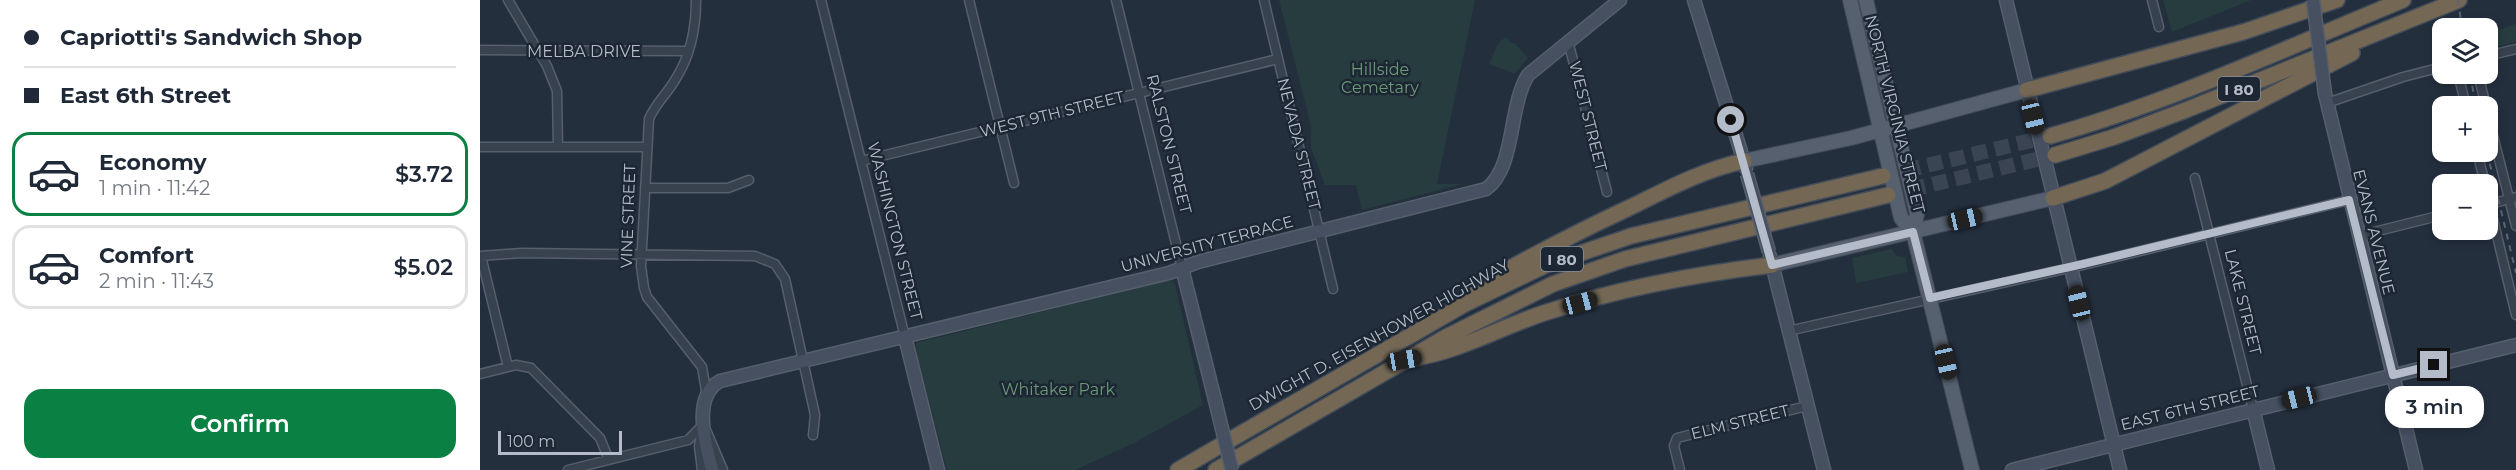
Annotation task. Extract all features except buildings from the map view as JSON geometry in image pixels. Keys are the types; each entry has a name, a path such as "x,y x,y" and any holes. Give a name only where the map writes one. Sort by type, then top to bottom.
{"highway":[{"path":"2026,90 2243,32 2337,0"},
{"name":"I 80","path":"2050,136 2157,101 2403,0"},
{"name":"I 80","path":"2055,155 2115,137 2186,110 2459,0"},
{"path":"2053,198 2105,181 2421,16"},
{"path":"1269,417 1359,355 1547,247 1701,174 1746,168"},
{"name":"DWIGHT D. EISENHOWER HIGHWAY","path":"1178,470 1465,304 1546,265 1631,236 1883,176"},
{"name":"DWIGHT D. EISENHOWER HIGHWAY","path":"1216,470 1404,360 1518,300 1625,259 1888,195"},
{"path":"1404,360 1442,354 1543,314 1593,300 1770,259"}],"main road":[{"name":"NORTH VIRGINIA STREET","path":"1850,0 1888,128 1917,214 1913,232 1972,470"},
{"name":"NORTH VIRGINIA STREET","path":"1866,0 1888,128"},
{"path":"1746,168 2026,90"},
{"path":"1770,259 1913,232 2053,198"}],"street":[{"path":"508,0 538,51 557,91 558,147"},
{"name":"VINE STREET","path":"696,0 695,23 688,51 676,80 649,119 642,277 647,297 702,366 706,382 703,425 708,467"},
{"name":"WASHINGTON STREET","path":"821,0 938,470"},
{"path":"969,0 1014,183"},
{"name":"RALSTON STREET","path":"1116,0 1232,470"},
{"name":"NEVADA STREET","path":"1264,0 1334,289"},
{"name":"UNIVERSITY TERRACE","path":"706,397 710,389 720,381 1182,268 1486,189 1501,173 1523,82 1534,68 1620,0"},
{"path":"1694,0 1746,168 1824,470"},
{"path":"2006,0 2120,470"},
{"path":"2152,0 2159,27"},
{"name":"EVANS AVENUE","path":"2313,0 2326,98 2415,470"},
{"name":"WEST STREET","path":"1568,41 1607,192"},
{"path":"2498,54 2516,49"},
{"name":"MELBA DRIVE","path":"480,50 688,51"},
{"name":"WEST 9TH STREET","path":"861,161 1278,59"},
{"path":"2326,98 2432,70"},
{"path":"480,147 646,147"},
{"path":"2498,148 2513,198 2516,225"},
{"name":"LAKE STREET","path":"2195,178 2268,470"},
{"path":"645,188 728,188 748,180"},
{"path":"2498,202 2513,198"},
{"path":"1788,331 2070,267 2349,200"},
{"path":"2358,236 2432,218"},
{"path":"2497,240 2516,315"},
{"path":"507,367 481,256 513,253 748,255 766,259 775,264 785,279 814,415 813,435"},
{"name":"EAST 6TH STREET","path":"2012,470 2516,345"},
{"path":"480,374 524,365 537,373 600,438 609,460"},
{"name":"ELM STREET","path":"1680,470 1674,446 1675,440 1680,437 1807,406"},
{"path":"568,470 688,440 703,425 714,444 723,470"}],"green space":[{"name":"Hillside Cemetary","path":"1279,0 1475,0 1437,184 1463,184 1362,210 1356,185 1325,185 1311,148 1311,126"},
{"path":"2163,0 2251,0 2172,32"},
{"path":"2516,24 2516,42 2498,46 2498,30"},
{"path":"1506,37 1511,43 1515,43 1528,58 1515,74 1489,64 1497,45"},
{"path":"1891,249 1897,256 1905,257 1908,272 1856,283 1852,258"},
{"name":"Whitaker Park","path":"1172,281 1175,284 1203,405 1134,443 1075,470 947,470 916,352 916,343"}],"tunnel":[{"path":"1883,176 2050,136"},
{"path":"1888,195 2055,155"}],"railway":[{"path":"2458,0 2461,18"},
{"path":"2472,84 2474,96"},
{"path":"2489,162 2516,273"}],"route":[{"path":"1731,120 1772,265 1913,232 1930,298 2349,200 2393,375 2434,365"}]}
